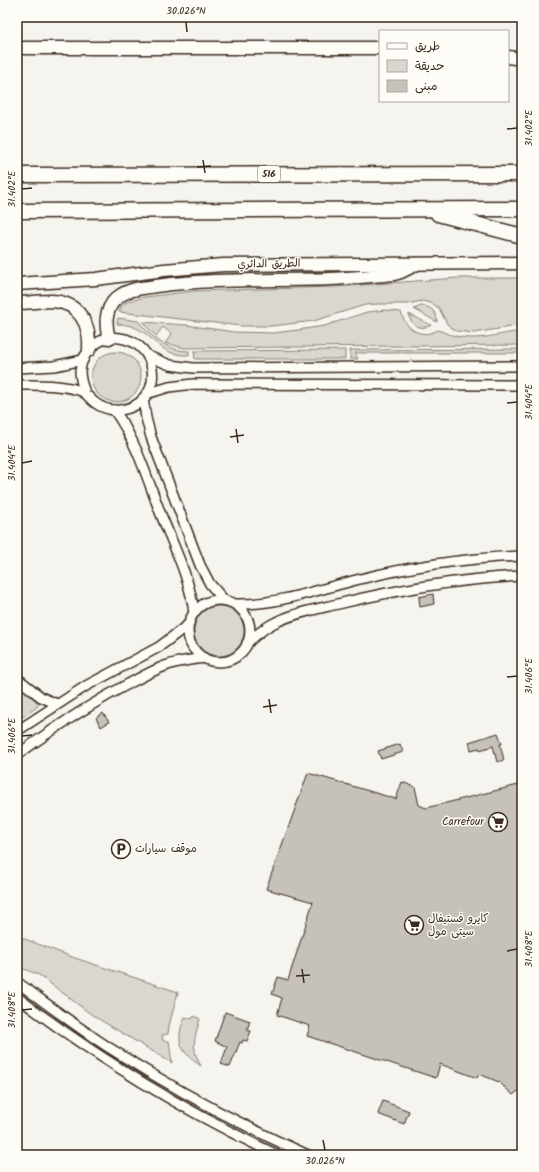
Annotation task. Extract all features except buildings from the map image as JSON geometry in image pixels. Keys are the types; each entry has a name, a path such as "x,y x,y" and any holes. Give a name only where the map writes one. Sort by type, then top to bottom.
{"highway":[{"path":"17,48 379,48"},
{"path":"509,57 522,59"},
{"name":"516","path":"17,175 522,174"},
{"path":"423,210 522,236"},
{"path":"17,211 522,210"},
{"path":"109,338 106,319 110,307 117,298 132,290 171,284 213,281 331,279 394,274 421,263"},
{"name":"الطريق الدائري","path":"17,284 96,279 164,270 223,265 522,263"},
{"path":"17,303 52,301 67,304 73,308 79,313 87,326 89,334 86,355"}],"street":[{"path":"118,337 136,343 143,348 152,366 153,375 151,385 145,396 137,404 130,408 114,410 100,406 85,392 81,381 80,370 86,355 101,340 109,338 118,337"},
{"path":"17,368 50,367 86,355"},
{"path":"148,356 170,365 192,368 522,366"},
{"path":"145,396 169,387 193,384 522,384"},
{"path":"17,386 53,386 85,392"},
{"path":"145,396 146,418 151,437 200,565 210,584 224,600"},
{"path":"114,410 125,427 137,453 186,578 194,613"},
{"path":"204,658 193,647 188,632 189,624 194,613 210,601 224,600 236,604 269,602 397,570 476,558 522,556"},
{"path":"17,755 60,724 117,690 164,666 177,662 204,658 216,661 228,660 239,654 247,643 275,622 322,607 395,591 477,579 522,576"},
{"path":"236,604 245,614 250,626 250,635 247,643"},
{"path":"17,731 86,686 159,648 189,624"},
{"path":"17,678 37,694 57,704"},
{"path":"17,982 107,1046 176,1089 248,1127 308,1155"},
{"path":"17,997 71,1036 134,1078 205,1119 277,1155"}],"green space":[{"path":"457,278 522,278 522,325 474,333 456,331 447,324 439,308 431,303 422,301 408,304 365,305 314,321 272,326 241,326 119,312 123,304 129,301 145,297 193,291 335,287"},
{"path":"421,306 428,307 433,310 436,315 437,322 414,309"},
{"path":"385,310 401,312 406,324 410,328 420,333 432,333 438,330 450,335 480,338 522,331 522,345 184,348 165,343 172,334 163,327 156,336 142,322 186,325 234,332 273,333 324,326 367,312"},
{"path":"409,314 431,325 427,327 416,326 411,321"},
{"path":"118,318 138,321 154,338 160,342 174,349 189,351 189,355 177,354 168,351 138,329 129,325 117,324"},
{"path":"522,349 522,353 355,353 358,359 350,359 350,350"},
{"path":"345,350 345,359 195,359 194,351"},
{"path":"116,352 130,356 137,363 141,377 137,391 130,398 116,402 102,398 95,391 91,377 95,363 102,356"},
{"path":"214,606 224,606 237,613 244,626 244,636 237,649 224,656 214,656 205,652 198,645 194,636 194,626 198,617 205,610"},
{"path":"17,683 39,704 17,721"},
{"path":"17,936 72,957 178,992 168,1034 162,1035 163,1041 169,1041 172,1063 92,1015 39,975 17,966"},
{"path":"194,1016 200,1019 194,1043 196,1054 201,1066 184,1051 180,1040 180,1033 185,1017 192,1019"}],"place":[{"name":"Carrefour","path":"498,822"},
{"name":"موقف سيارات","path":"121,849"},
{"name":"كايرو فستيفال سيتى مول","path":"414,925"}]}
